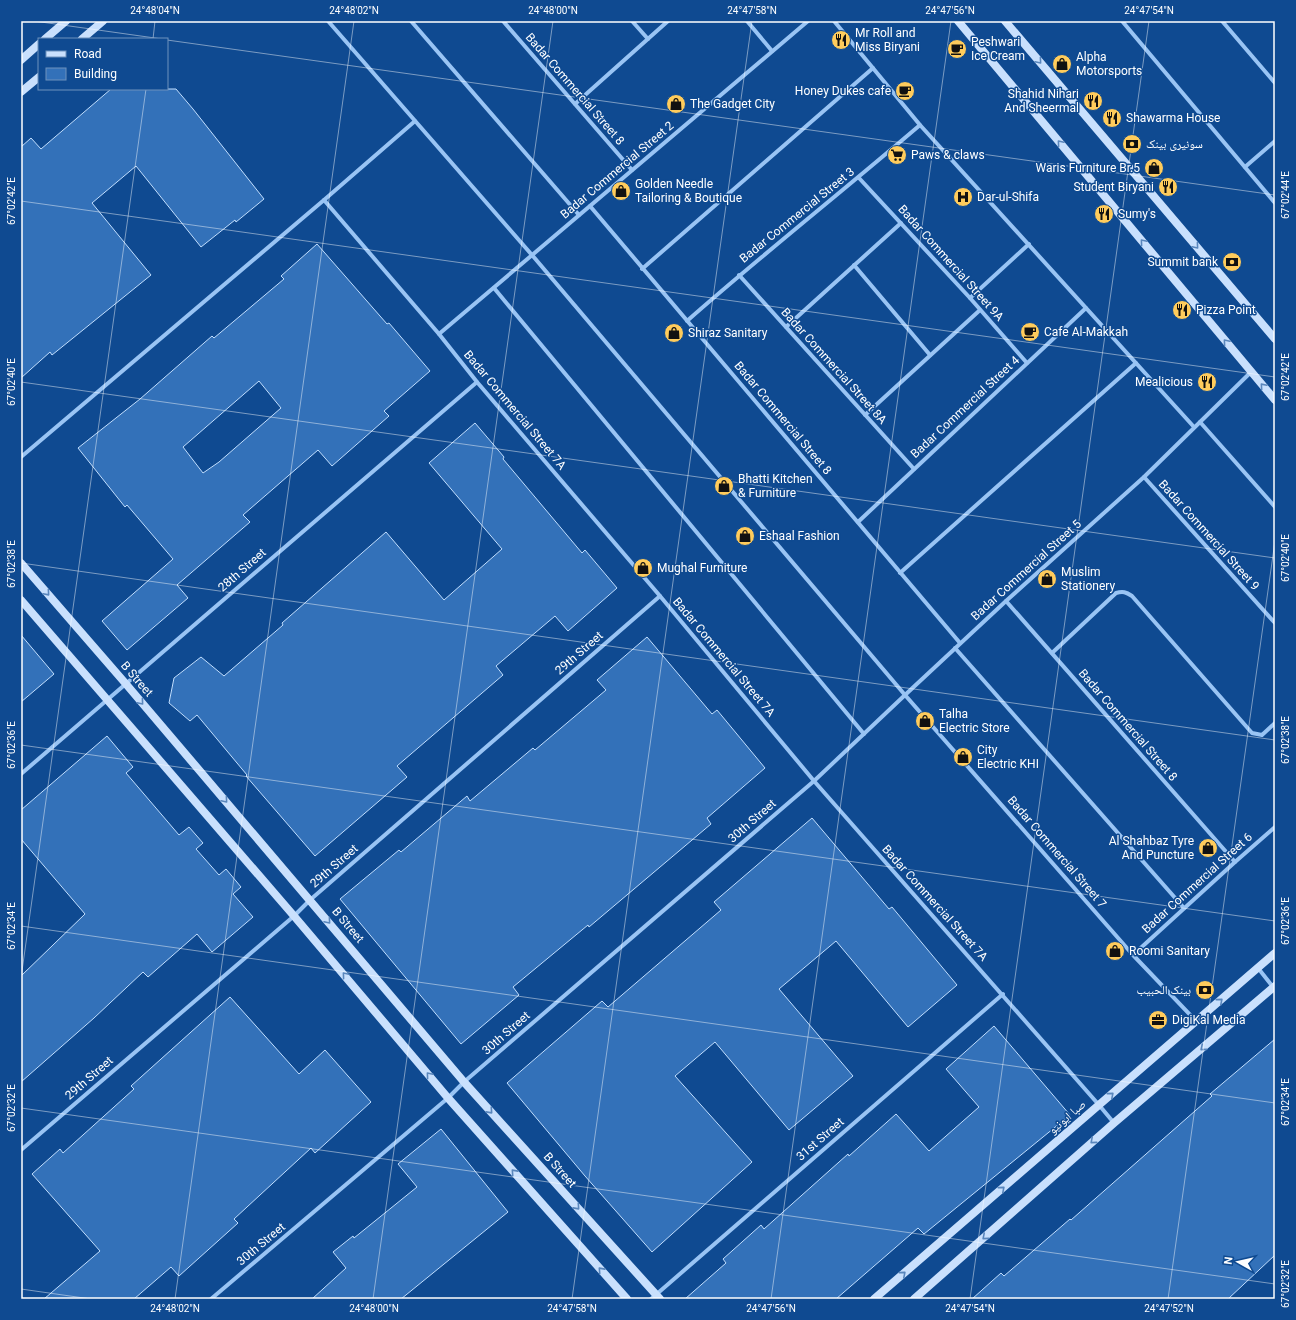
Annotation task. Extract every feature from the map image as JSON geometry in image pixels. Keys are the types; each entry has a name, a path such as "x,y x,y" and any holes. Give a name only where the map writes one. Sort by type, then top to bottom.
{"main road":[{"path":"46,38 66,21"},
{"path":"83,38 103,21"},
{"path":"958,21 1275,400"},
{"path":"1005,21 1275,339"},
{"path":"21,60 38,45"},
{"path":"21,92 38,77"},
{"name":"B Street","path":"21,564 126,684 464,1082 656,1298"},
{"path":"21,600 294,916 448,1098 626,1299"},
{"name":"صبا ایونیو","path":"874,1299 1275,953"},
{"path":"914,1299 1114,1123 1275,988"}],"street":[{"name":"Badar Commercial Street 7","path":"328,21 532,255 905,695 1133,954 1196,1021"},
{"path":"411,21 579,215"},
{"name":"Badar Commercial Street 8","path":"503,21 632,170"},
{"path":"632,21 648,40"},
{"path":"575,104 668,21"},
{"path":"747,21 772,51"},
{"name":"Badar Commercial Street 2","path":"439,334 808,21"},
{"path":"834,21 920,125 1194,427"},
{"path":"1122,21 1275,203"},
{"path":"1222,21 1275,83"},
{"path":"642,269 873,68"},
{"path":"21,457 415,121"},
{"name":"Badar Commercial Street 3","path":"687,321 739,275 859,178 920,125"},
{"path":"1245,168 1275,141"},
{"name":"Badar Commercial Street 9A","path":"859,178 970,298 1026,363"},
{"name":"Badar Commercial Street 7A","path":"324,200 660,596 814,781 1003,994 1114,1123"},
{"name":"Badar Commercial Street 8","path":"590,206 960,644"},
{"path":"786,327 901,223"},
{"path":"970,298 1029,244"},
{"path":"854,265 930,355"},
{"name":"Badar Commercial Street 8A","path":"739,275 914,469"},
{"path":"494,288 864,734"},
{"name":"Badar Commercial Street 4","path":"858,522 1086,308"},
{"path":"865,415 980,310"},
{"path":"900,573 1136,363"},
{"name":"Badar Commercial Street 5","path":"814,781 1006,601 1144,477 1251,372"},
{"name":"28th Street","path":"21,774 477,382"},
{"path":"1200,422 1275,507"},
{"name":"Badar Commercial Street 9","path":"1144,477 1275,623"},
{"path":"1052,653 1116,593 1121,591 1127,592 1252,734 1262,735 1275,723"},
{"name":"29th Street","path":"21,1150 294,916 310,900 660,596"},
{"name":"Badar Commercial Street 8","path":"1006,601 1235,862"},
{"path":"955,648 1184,908"},
{"name":"30th Street","path":"211,1299 448,1098 464,1082 814,781"},
{"name":"Badar Commercial Street 6","path":"1133,954 1275,827"},
{"path":"1258,968 1275,988"},
{"name":"31st Street","path":"656,1298 1003,994"}],"building":[{"path":"176,89 264,199 236,222 235,220 201,247 136,166 92,203 151,275 52,355 50,352 21,378 21,147 31,138 41,149 110,90"},
{"path":"317,244 387,324 389,323 430,371 384,411 389,416 332,466 318,450 243,515 250,522 177,585 188,598 127,650 102,621 173,559 127,505 125,507 78,448 140,399 212,336 214,338 284,279 281,276","holes":["259,381 281,408 219,462 203,473 183,447"]},
{"path":"475,423 504,457 503,459 582,553 585,550 617,588 568,631 555,616 496,666 503,675 397,766 407,777 315,856 246,776 247,775 197,715 190,721 169,703 174,678 201,657 224,676 386,532 444,600 502,549 429,463"},
{"path":"21,635 54,674 21,702"},
{"path":"647,637 712,714 717,710 765,768 707,818 711,824 589,927 588,925 513,987 519,995 461,1044 340,899 399,850 401,852 467,796 470,801 533,748 535,750 606,690 597,680"},
{"path":"107,736 133,767 126,773 179,835 189,827 203,843 196,849 219,875 226,869 241,887 233,894 253,917 212,952 197,934 148,977 143,972 94,1018 21,1082 21,976 85,914 21,839 21,810"},
{"path":"812,818 889,909 892,907 957,985 908,1027 836,941 779,989 853,1076 789,1130 715,1042 675,1076 752,1162 652,1252 585,1176 507,1083 602,1001 608,1007 721,910 714,902"},
{"path":"230,997 299,1074 325,1050 371,1102 315,1153 311,1148 234,1219 238,1223 179,1276 171,1267 134,1299 44,1299 100,1251 32,1174 60,1149 63,1153 134,1089 131,1086"},
{"path":"994,1026 1070,1115 924,1234 918,1228 836,1299 685,1299 726,1263 723,1259 761,1225 764,1229 848,1154 849,1156 896,1114 929,1151 979,1107 946,1069"},
{"path":"1275,1039 1275,1255 1228,1299 972,1299 1001,1273 1004,1276 1070,1219 1071,1220 1212,1096 1210,1094"},
{"path":"441,1129 508,1212 401,1299 312,1299 346,1268 333,1252 353,1236 354,1238 417,1187 398,1164"}],"place":[{"name":"Mr Roll and Miss Biryani","path":"841,40"},
{"name":"Peshwari Ice Cream","path":"957,49"},
{"name":"Alpha Motorsports","path":"1062,64"},
{"name":"Honey Dukes cafe","path":"905,91"},
{"name":"Shahid Nihari And Sheermal","path":"1093,101"},
{"name":"The Gadget City","path":"676,104"},
{"name":"Shawarma House","path":"1112,118"},
{"name":"سونیری بینک","path":"1132,144"},
{"name":"Paws & claws","path":"897,155"},
{"name":"Waris Furniture Br.5","path":"1154,168"},
{"name":"Student Biryani","path":"1168,187"},
{"name":"Golden Needle Tailoring & Boutique","path":"621,191"},
{"name":"Dar-ul-Shifa","path":"963,197"},
{"name":"Sumy's","path":"1104,214"},
{"name":"Summit bank","path":"1232,262"},
{"name":"Pizza Point","path":"1182,310"},
{"name":"Cafe Al-Makkah","path":"1030,332"},
{"name":"Shiraz Sanitary","path":"674,333"},
{"name":"Mealicious","path":"1207,382"},
{"name":"Bhatti Kitchen & Furniture","path":"724,486"},
{"name":"Eshaal Fashion","path":"745,536"},
{"name":"Mughal Furniture","path":"643,568"},
{"name":"Muslim Stationery","path":"1047,579"},
{"name":"Talha Electric Store","path":"925,721"},
{"name":"City Electric KHI","path":"963,757"},
{"name":"Al Shahbaz Tyre And Puncture","path":"1208,848"},
{"name":"Roomi Sanitary","path":"1115,951"},
{"name":"بينک الحبيب","path":"1205,990"},
{"name":"DigiKal Media","path":"1158,1020"}]}
